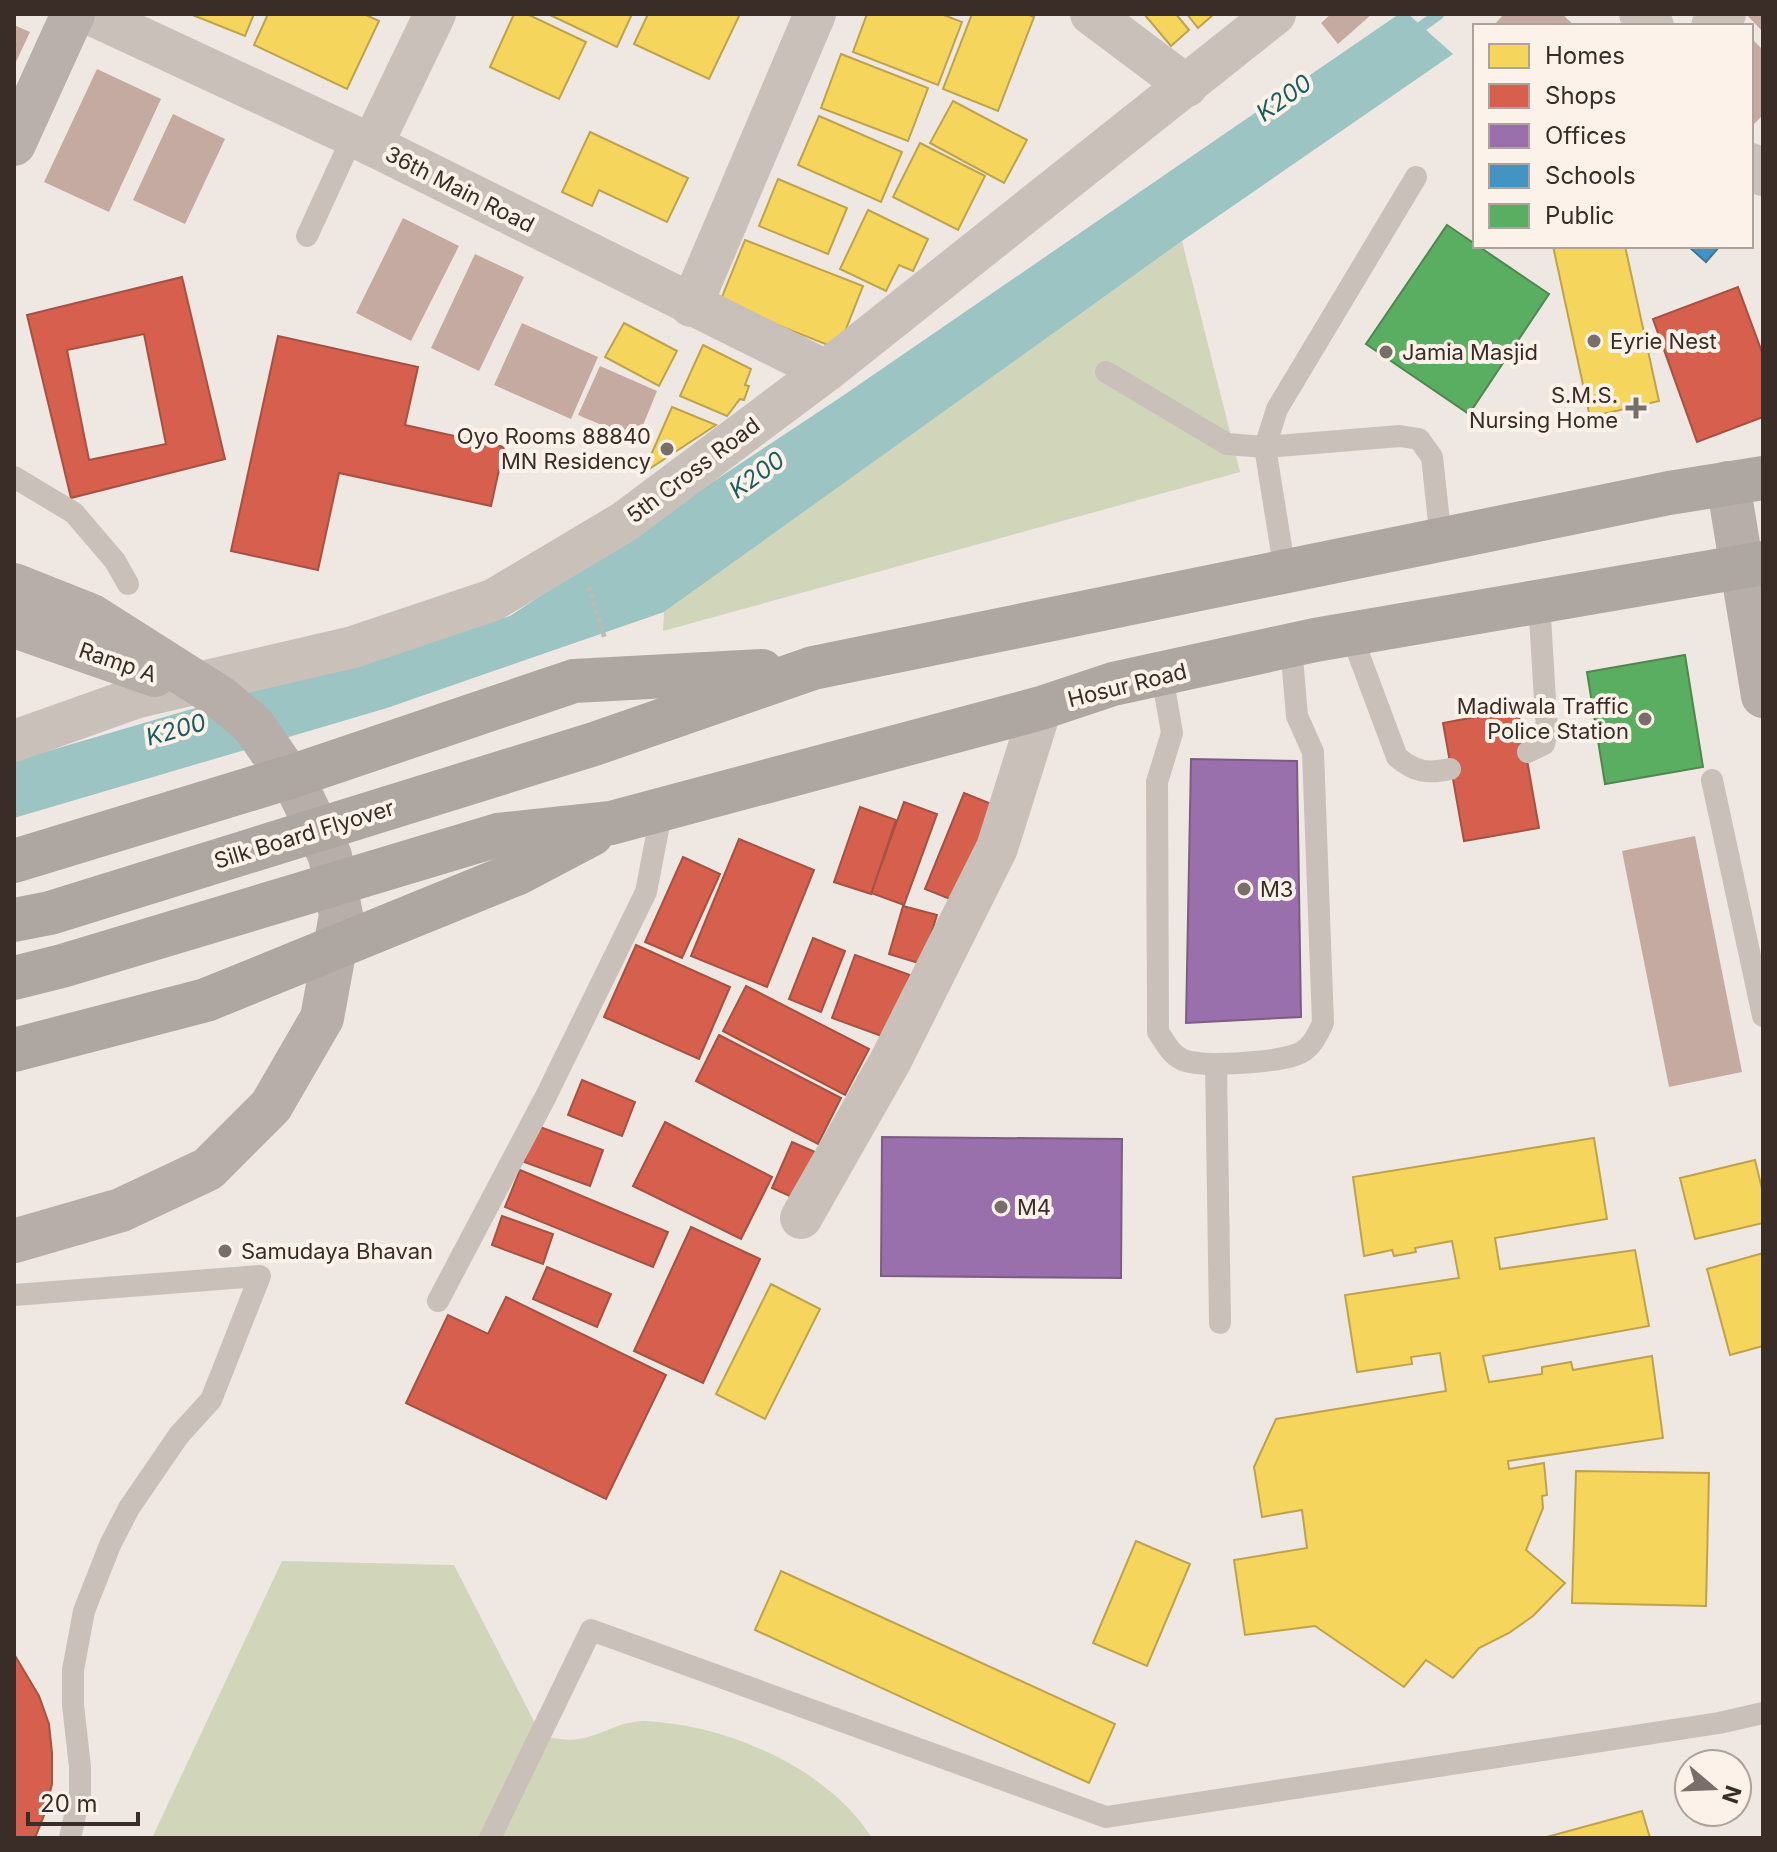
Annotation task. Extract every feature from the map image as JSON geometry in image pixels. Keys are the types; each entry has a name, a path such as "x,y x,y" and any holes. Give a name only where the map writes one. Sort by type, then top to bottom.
{"highway":[{"path":"14,861 293,776 574,681 813,668 1745,481"},
{"name":"Hosur Road","path":"14,978 498,835 611,823 1041,708 1113,684 1291,645 1752,565"},
{"name":"Silk Board Flyover","path":"32,916 594,744 813,668"},
{"path":"14,1050 206,1000 518,873 611,823"}],"main road":[{"path":"1745,481 1763,696"},
{"path":"14,585 92,616 221,698 253,725 299,791 330,856 341,915 322,1018 271,1106 208,1169 121,1210 14,1241"},
{"name":"Ramp A","path":"14,626 221,698"}],"street":[{"path":"14,144 73,14"},
{"name":"36th Main Road","path":"90,14 362,140 826,371"},
{"path":"362,140 435,14"},
{"path":"691,306 815,14"},
{"path":"1091,14 1187,86"},
{"name":"5th Cross Road","path":"14,741 138,697 353,647 493,600 624,522 826,371 1275,14"},
{"path":"801,1218 891,1060 997,848 1041,708"}],"lane":[{"path":"307,236 362,140"},
{"path":"1285,572 1265,447 1277,409 1416,177"},
{"path":"1106,372 1227,444 1265,447 1400,436 1419,439 1432,457 1441,540"},
{"path":"14,477 74,513 115,561 128,584"},
{"path":"1528,752 1544,744 1547,732 1539,601"},
{"path":"1351,634 1397,757 1420,772 1450,769"},
{"path":"1162,675 1172,733 1157,782 1158,1032 1169,1050 1183,1060 1216,1064 1298,1055 1315,1041 1323,1023 1313,752 1297,716 1291,645"},
{"path":"1712,780 1763,1016"},
{"path":"438,1301 545,1098 646,892 662,809"},
{"path":"1216,1064 1220,1323"},
{"path":"14,1295 260,1276 211,1400 179,1435 129,1508 110,1545 84,1611 73,1670 80,1793 70,1838"},
{"path":"490,1838 591,1630 1106,1817 1703,1725 1763,1713"}],"path":[{"path":"586,576 606,643"}],"green space":[{"path":"1182,241 1240,472 663,631 664,612"},
{"path":"282,1561 454,1565 542,1737 579,1739 644,1721 675,1724 740,1741 772,1754 829,1790 853,1813 872,1838 152,1838"}],"water":[{"path":"1399,14 1408,14 1453,54 1182,241 664,612 387,708 14,818 14,761 510,616 841,397"}],"building: Homes":[{"path":"190,14 254,14 245,36"},
{"path":"268,14 364,14 379,21 347,89 254,45"},
{"path":"514,14 527,14 586,42 559,99 490,67"},
{"path":"548,14 632,14 617,47"},
{"path":"648,14 740,14 709,79 634,44"},
{"path":"867,14 941,14 962,22 938,85 853,52"},
{"path":"972,14 1027,14 1034,17 998,111 943,89"},
{"path":"1144,14 1176,14 1189,30 1171,46"},
{"path":"1187,14 1214,14 1198,28"},
{"path":"841,54 928,88 908,141 821,108"},
{"path":"953,101 1027,140 1004,183 930,143"},
{"path":"819,116 902,152 881,202 798,165"},
{"path":"590,132 688,178 667,222 599,190 592,206 562,192"},
{"path":"920,143 985,176 958,230 893,197"},
{"path":"778,179 847,208 828,254 759,226"},
{"path":"868,210 928,239 913,271 899,265 886,291 840,269"},
{"path":"745,240 863,286 838,349 720,302"},
{"path":"1553,248 1625,248 1659,401 1590,417"},
{"path":"624,323 677,351 659,386 605,357"},
{"path":"703,345 751,369 744,400 740,399 727,416 680,396"},
{"name":"Oyo Rooms 88840 MN Residency","path":"672,407 716,425 643,473"},
{"path":"1594,1138 1607,1219 1495,1238 1500,1269 1635,1250 1649,1326 1483,1356 1489,1382 1542,1374 1542,1367 1571,1362 1573,1370 1652,1356 1663,1438 1508,1461 1509,1469 1544,1463 1547,1495 1542,1496 1543,1508 1526,1550 1565,1583 1533,1616 1479,1648 1453,1678 1426,1660 1404,1687 1315,1626 1245,1635 1234,1560 1307,1548 1302,1510 1262,1517 1254,1467 1276,1419 1446,1391 1440,1353 1411,1357 1412,1364 1357,1372 1345,1295 1459,1278 1452,1241 1415,1248 1416,1252 1394,1256 1392,1250 1364,1256 1353,1177"},
{"path":"1755,1160 1763,1193 1763,1223 1695,1239 1680,1178"},
{"path":"1763,1253 1763,1346 1730,1355 1707,1269"},
{"path":"771,1284 820,1309 765,1419 716,1394"},
{"path":"1576,1471 1709,1473 1706,1606 1572,1603"},
{"path":"1136,1541 1190,1564 1147,1666 1093,1643"},
{"path":"781,1571 1115,1724 1089,1783 755,1630"},
{"path":"1642,1811 1650,1838 1543,1838"}],"building: Shops":[{"path":"182,277 225,459 71,498 27,315","holes":["144,334 166,444 89,460 67,350"]},
{"path":"1738,287 1763,355 1763,417 1697,442 1653,319"},
{"path":"278,336 418,367 405,425 504,447 491,506 339,473 318,570 231,551"},
{"path":"1518,709 1539,828 1464,841 1443,723"},
{"path":"964,793 994,805 955,901 925,889"},
{"path":"904,802 937,814 904,905 871,893"},
{"path":"860,807 896,820 871,894 834,882"},
{"path":"739,839 814,870 767,987 691,956"},
{"path":"683,857 720,874 682,958 645,942"},
{"path":"903,906 937,915 922,964 889,954"},
{"path":"813,938 845,951 821,1012 789,999"},
{"path":"636,945 730,987 699,1059 604,1017"},
{"path":"855,955 910,975 887,1038 832,1018"},
{"path":"746,986 869,1049 845,1095 723,1031"},
{"path":"719,1035 841,1098 818,1144 696,1081"},
{"path":"582,1080 635,1102 622,1136 568,1115"},
{"path":"665,1122 772,1177 741,1239 633,1186"},
{"path":"537,1126 603,1150 590,1186 524,1162"},
{"path":"792,1142 815,1152 794,1198 772,1188"},
{"path":"520,1170 668,1232 653,1267 505,1207"},
{"path":"502,1216 553,1234 543,1264 492,1245"},
{"path":"691,1227 760,1259 703,1383 634,1351"},
{"path":"547,1267 611,1294 597,1327 533,1299"},
{"path":"506,1297 666,1375 606,1499 406,1403 448,1315 488,1334"},
{"path":"14,1654 39,1696 49,1724 52,1784 35,1838 14,1838"}],"building: Offices":[{"name":"M3","path":"1191,759 1297,761 1301,1017 1186,1023"},
{"name":"M4","path":"882,1137 1122,1139 1121,1278 881,1276"}],"building: Schools":[{"path":"1690,248 1718,248 1706,262"}],"building: Public":[{"name":"Jamia Masjid","path":"1447,225 1473,243 1473,248 1481,248 1549,294 1469,414 1366,344"},
{"name":"Madiwala Traffic Police Station","path":"1685,655 1703,767 1605,784 1587,672"}],"building: Other":[{"path":"1331,14 1372,14 1338,44 1321,23"},
{"path":"1504,14 1562,14 1573,24 1495,24"},
{"path":"1746,14 1763,14 1763,32"},
{"path":"14,25 30,32 14,66"},
{"path":"1753,40 1763,50 1763,115 1753,125"},
{"path":"97,69 161,99 109,212 44,182"},
{"path":"173,114 225,139 185,224 133,200"},
{"path":"403,218 459,246 411,341 356,313"},
{"path":"475,254 524,277 479,371 431,348"},
{"path":"522,323 598,357 571,419 494,385"},
{"path":"600,366 657,391 637,440 578,415"},
{"path":"1695,836 1742,1072 1669,1087 1622,851"}],"waterway":[{"name":"K200","path":"1410,35 1439,14"}],"place":[{"name":"Eyrie Nest","path":"1594,341"},
{"name":"Jamia Masjid","path":"1386,352"},
{"name":"S.M.S. Nursing Home","path":"1636,408"},
{"name":"Oyo Rooms 88840 MN Residency","path":"667,449"},
{"name":"Madiwala Traffic Police Station","path":"1645,719"},
{"name":"M3","path":"1244,889"},
{"name":"M4","path":"1001,1207"},
{"name":"Samudaya Bhavan","path":"225,1251"}]}
